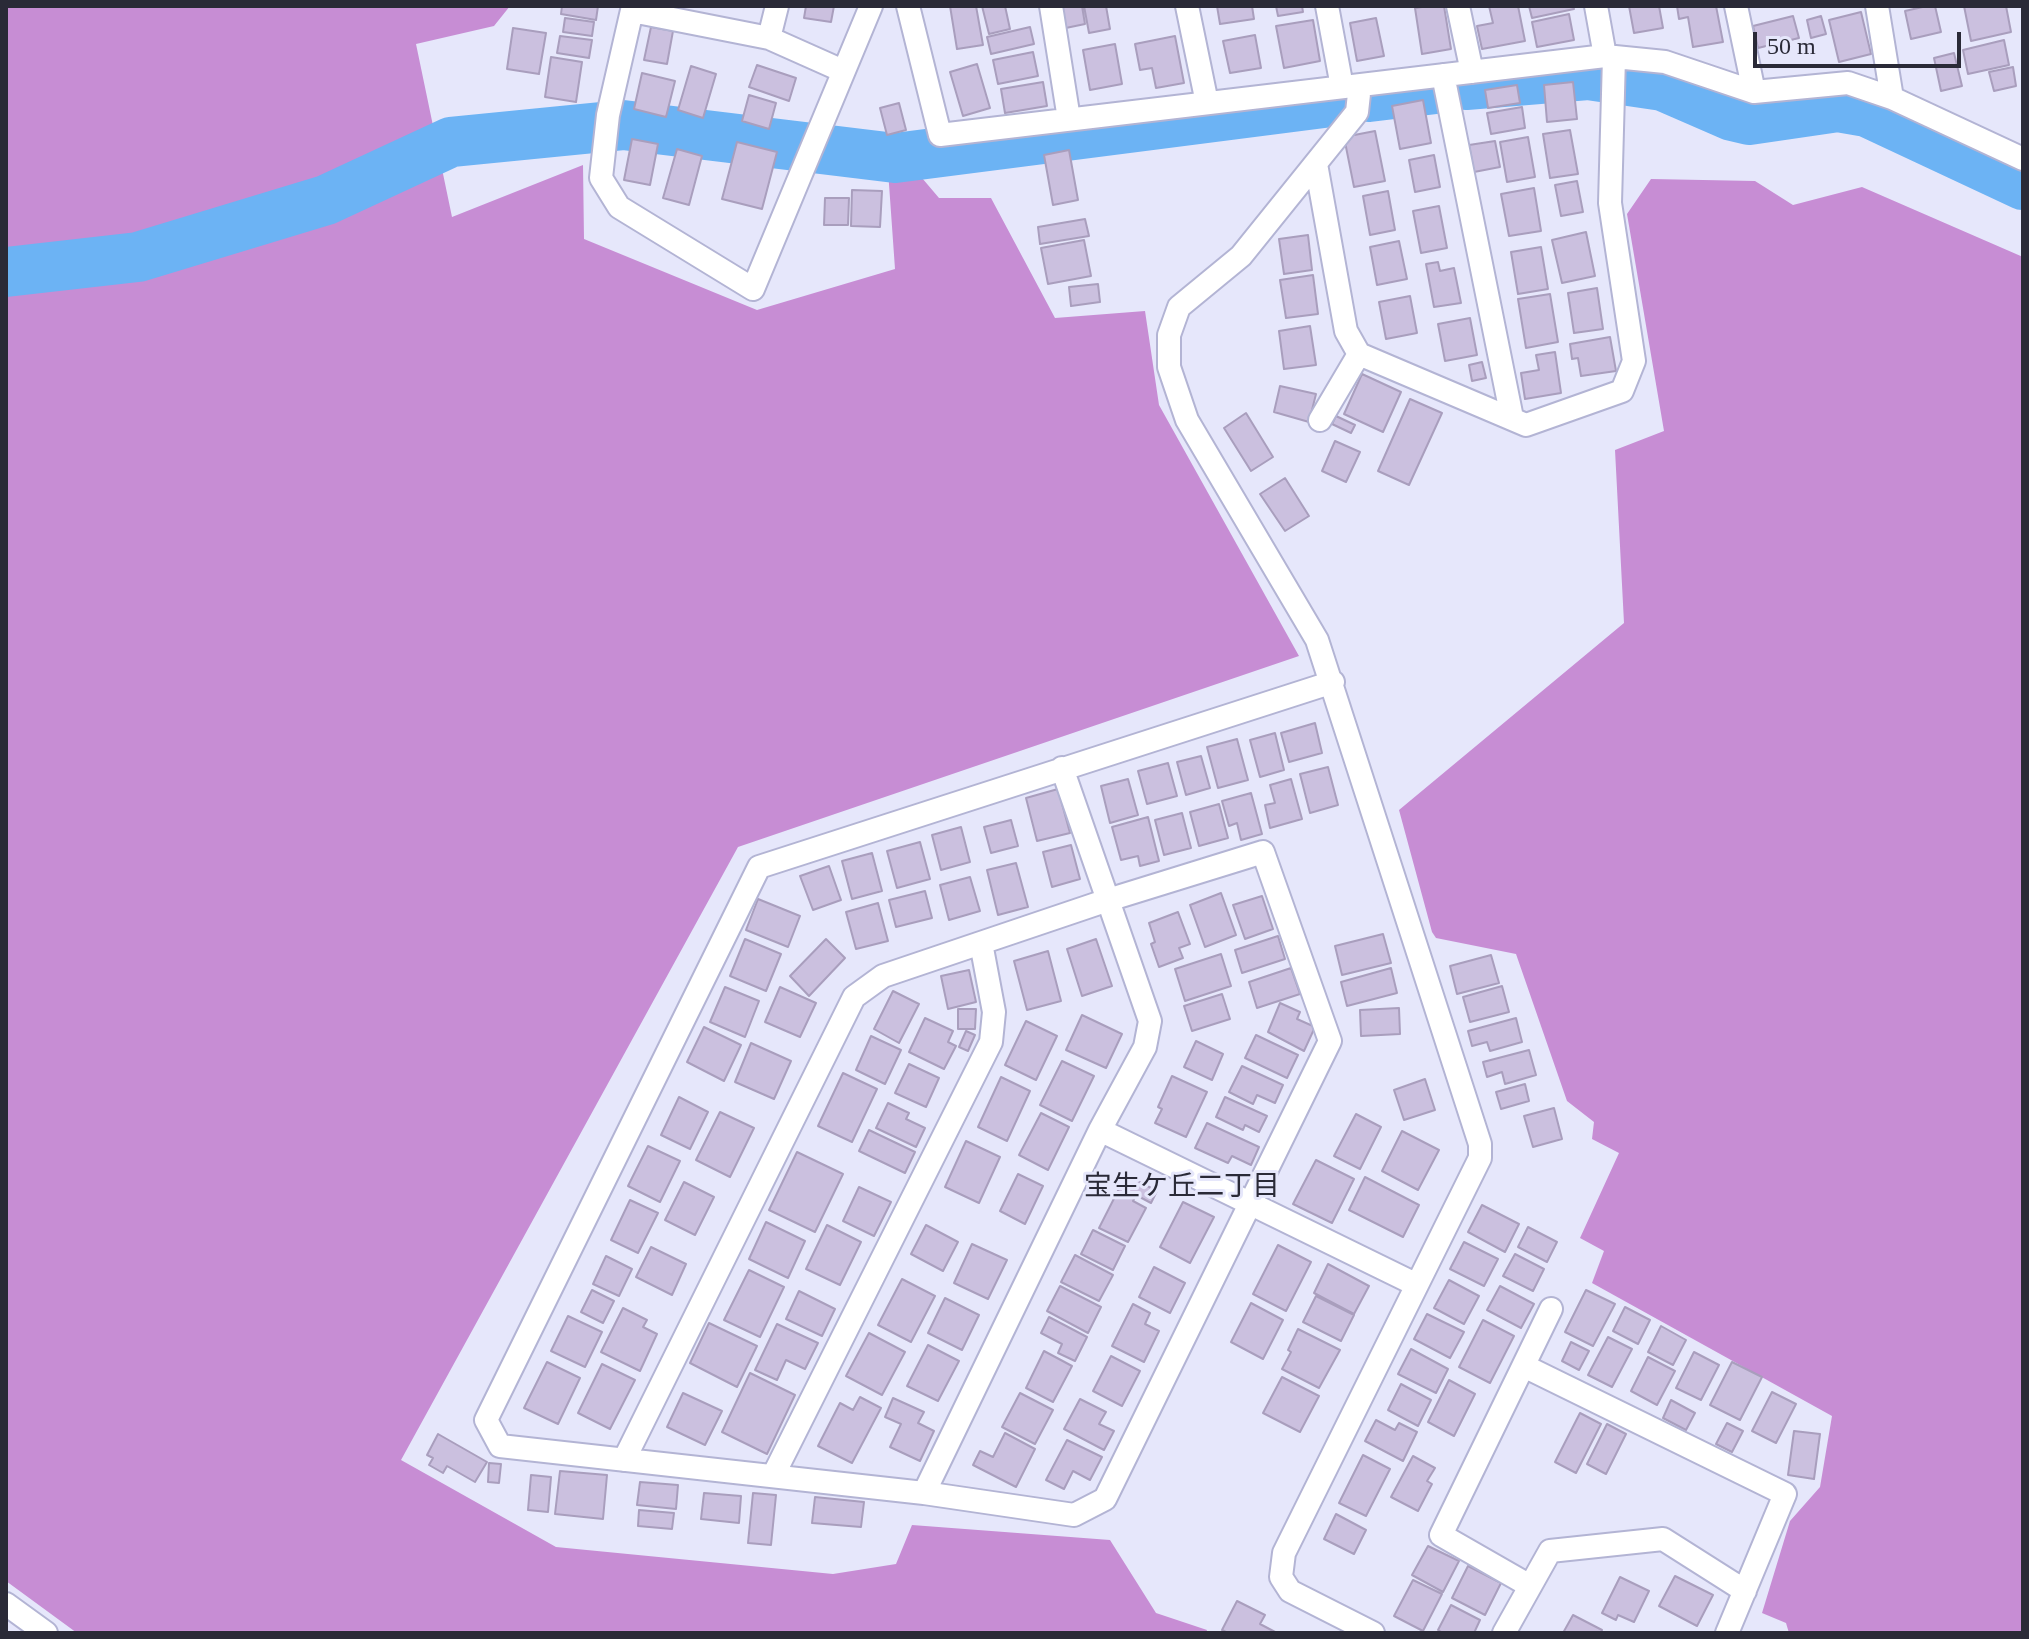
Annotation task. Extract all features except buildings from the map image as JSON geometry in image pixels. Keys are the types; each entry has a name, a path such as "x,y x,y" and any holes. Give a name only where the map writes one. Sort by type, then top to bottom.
{"street":[{"path":"769,38 777,6"},
{"path":"843,71 769,38 632,8 608,124 601,178 619,207 753,289 871,6"},
{"path":"908,6 940,135 1472,72 1611,68 1665,62 1754,92 1848,83 1892,98 2023,159"},
{"path":"1051,6 1069,119"},
{"path":"1187,6 1207,103"},
{"path":"1327,6 1357,112 1241,256 1179,307 1169,335 1169,367 1187,420 1317,640 1480,1144 1480,1158 1284,1553 1281,1577 1290,1591 1373,1633"},
{"path":"1458,6 1472,72"},
{"path":"1316,164 1346,331 1359,354 1526,425 1622,391 1634,361 1610,203 1611,68 1596,6"},
{"path":"1736,6 1754,92"},
{"path":"1877,6 1892,98"},
{"path":"1443,75 1512,418"},
{"path":"1320,420 1359,354"},
{"path":"624,1460 854,997 883,976 1108,900 1263,852 1330,1041 1105,1499 1074,1515 924,1493 773,1476 624,1460 500,1446 486,1420 759,867 1333,682"},
{"path":"924,1493 1100,1130 1145,1047 1150,1021 1062,768"},
{"path":"773,1476 991,1042 994,1012 981,943"},
{"path":"1100,1130 1417,1285"},
{"path":"1530,1586 1441,1535 1551,1309"},
{"path":"1524,1366 1785,1494 1727,1633"},
{"path":"1504,1633 1550,1551 1663,1539 1745,1591"},
{"path":"6,1604 46,1633"}],"shaded area":[{"path":"6,6 510,6 494,26 416,44 452,217 583,165 584,239 757,310 895,269 888,170 911,165 939,198 991,198 1055,318 1145,311 1159,405 1299,656 738,847 401,1460 556,1547 833,1574 896,1564 912,1525 1110,1540 1156,1613 1207,1630 1206,1633 77,1633 6,1581"},
{"path":"1651,179 1755,181 1793,205 1862,187 2023,257 2023,1633 1789,1633 1786,1623 1762,1613 1790,1521 1820,1487 1832,1416 1592,1283 1604,1251 1580,1238 1619,1153 1592,1139 1594,1122 1567,1101 1516,954 1436,938 1432,932 1399,810 1624,623 1615,450 1664,431 1627,214"}],"waterway":[{"path":"1466,85 1588,75 1663,86 1732,116 1749,120 1838,107 1867,112 2023,185"},
{"path":"1369,97 1436,89"},
{"path":"6,272 138,257 326,200 451,142 623,125 895,158 1347,100"}],"district":[{"name":"宝生ケ丘二丁目","path":"1182,1184"}]}
